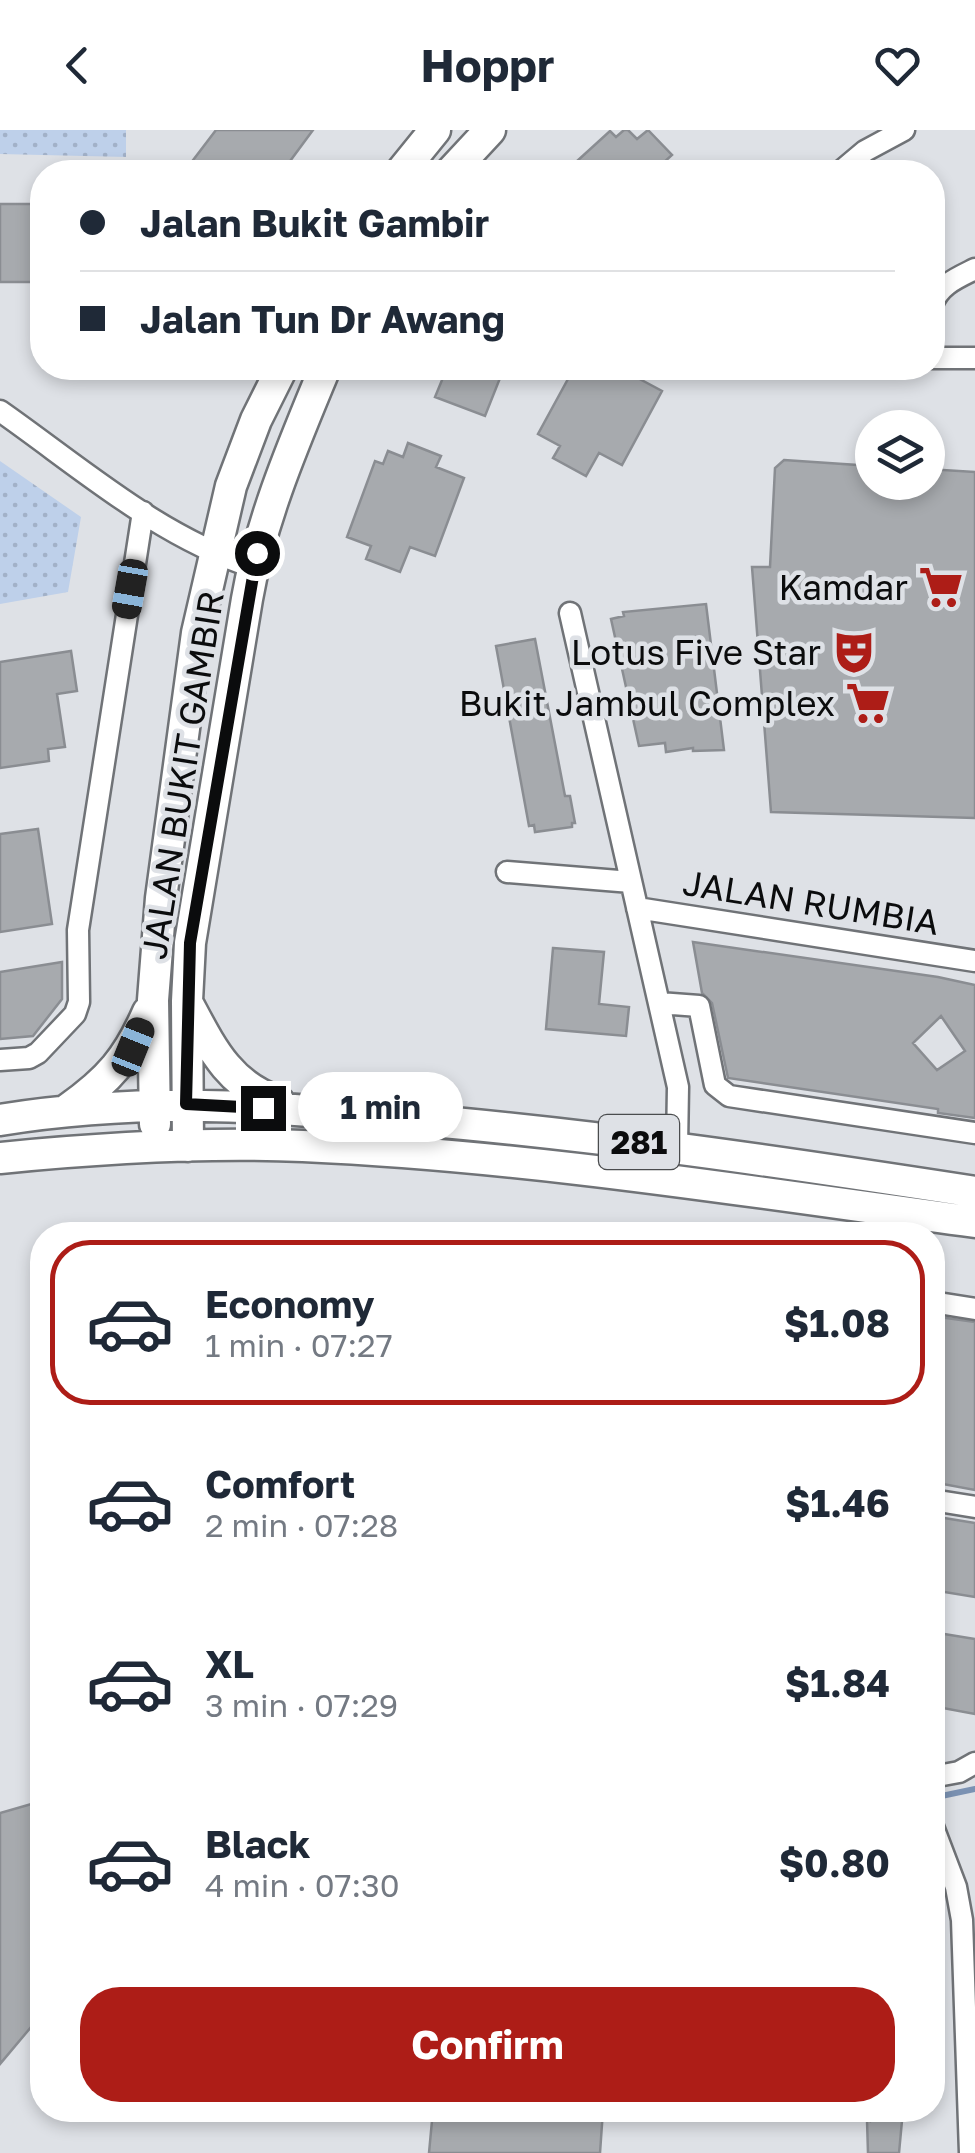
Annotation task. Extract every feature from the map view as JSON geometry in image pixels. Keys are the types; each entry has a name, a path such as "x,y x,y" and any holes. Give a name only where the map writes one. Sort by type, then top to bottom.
{"main road":[{"path":"411,160 435,130"},
{"path":"462,160 490,130"},
{"name":"JALAN BUKIT GAMBIR","path":"155,1147 153,1000 161,898 197,633 244,453 277,380"},
{"name":"JALAN BUKIT GAMBIR","path":"188,1146 190,943 253,567 284,470 319,380"},
{"path":"67,1110 114,1073 133,1047 153,1000"},
{"path":"187,1001 227,1071 264,1097 302,1110"},
{"name":"281","path":"0,1120 67,1110 154,1104 302,1110 550,1130 975,1192"},
{"name":"281","path":"0,1158 155,1147 302,1146 552,1164 975,1222"}],"street":[{"path":"854,160 904,130"},
{"path":"945,286 975,268"},
{"path":"945,358 975,358"},
{"path":"0,410 168,528 218,541 253,567"},
{"path":"0,1060 38,1054 75,1014 78,930 143,512"},
{"path":"570,613 678,1087 678,1146"},
{"path":"507,872 632,882"},
{"name":"JALAN RUMBIA","path":"637,908 975,960"},
{"path":"659,1003 699,1006 715,1084 729,1096 975,1134"},
{"path":"945,1304 975,1309"},
{"path":"945,1502 975,1508"},
{"path":"945,1775 975,1763"},
{"path":"945,1858 962,1920 970,2153"}],"shaded area":[{"path":"0,130 126,130 126,157 0,154"},
{"path":"0,461 81,517 68,592 0,604"}],"building":[{"path":"216,130 313,130 291,160 193,160"},
{"path":"628,130 637,139 648,130 672,155 666,160 578,160 610,131 616,137"},
{"path":"0,204 30,204 30,282 0,282"},
{"path":"442,380 499,380 485,416 435,397"},
{"path":"567,380 642,380 662,391 622,465 599,453 586,476 553,458 560,446 538,434"},
{"path":"408,443 441,456 436,467 464,478 435,556 410,547 400,572 366,559 371,546 347,537 375,461 383,464 388,451 403,457"},
{"name":"Bukit Jambul Complex","path":"784,460 855,465 855,500 945,500 945,470 975,472 975,818 771,812 752,567 770,567 775,468"},
{"path":"706,604 724,750 693,748 666,752 665,743 639,746 611,619 624,616 623,612"},
{"path":"535,639 565,796 570,796 575,823 572,827 535,832 534,825 529,826 496,646"},
{"path":"71,651 77,691 57,694 65,747 48,749 49,761 0,768 0,662"},
{"path":"38,829 52,924 0,932 0,834"},
{"path":"693,942 975,985 975,1118 728,1078 712,1003 702,993","holes":["941,1016 965,1051 937,1070 913,1043"]},
{"path":"553,948 604,952 599,1004 629,1007 626,1036 546,1029"},
{"path":"62,962 62,999 33,1036 0,1039 0,972"},
{"path":"945,1318 975,1322 975,1490 945,1484"},
{"path":"945,1518 975,1523 975,1597 945,1592"},
{"path":"945,1634 975,1639 975,1714 945,1708"},
{"path":"30,1804 30,2028 0,2064 0,1813"},
{"path":"432,2122 602,2122 600,2153 429,2153"},
{"path":"867,2122 902,2122 899,2153 868,2153"}],"waterway":[{"path":"945,1795 975,1789"}],"place":[{"name":"Kamdar","path":"941,587"},
{"name":"Lotus Five Star","path":"854,652"},
{"name":"Bukit Jambul Complex","path":"868,703"}],"route":[{"path":"257,553 190,943 186,1104 263,1108"}]}
